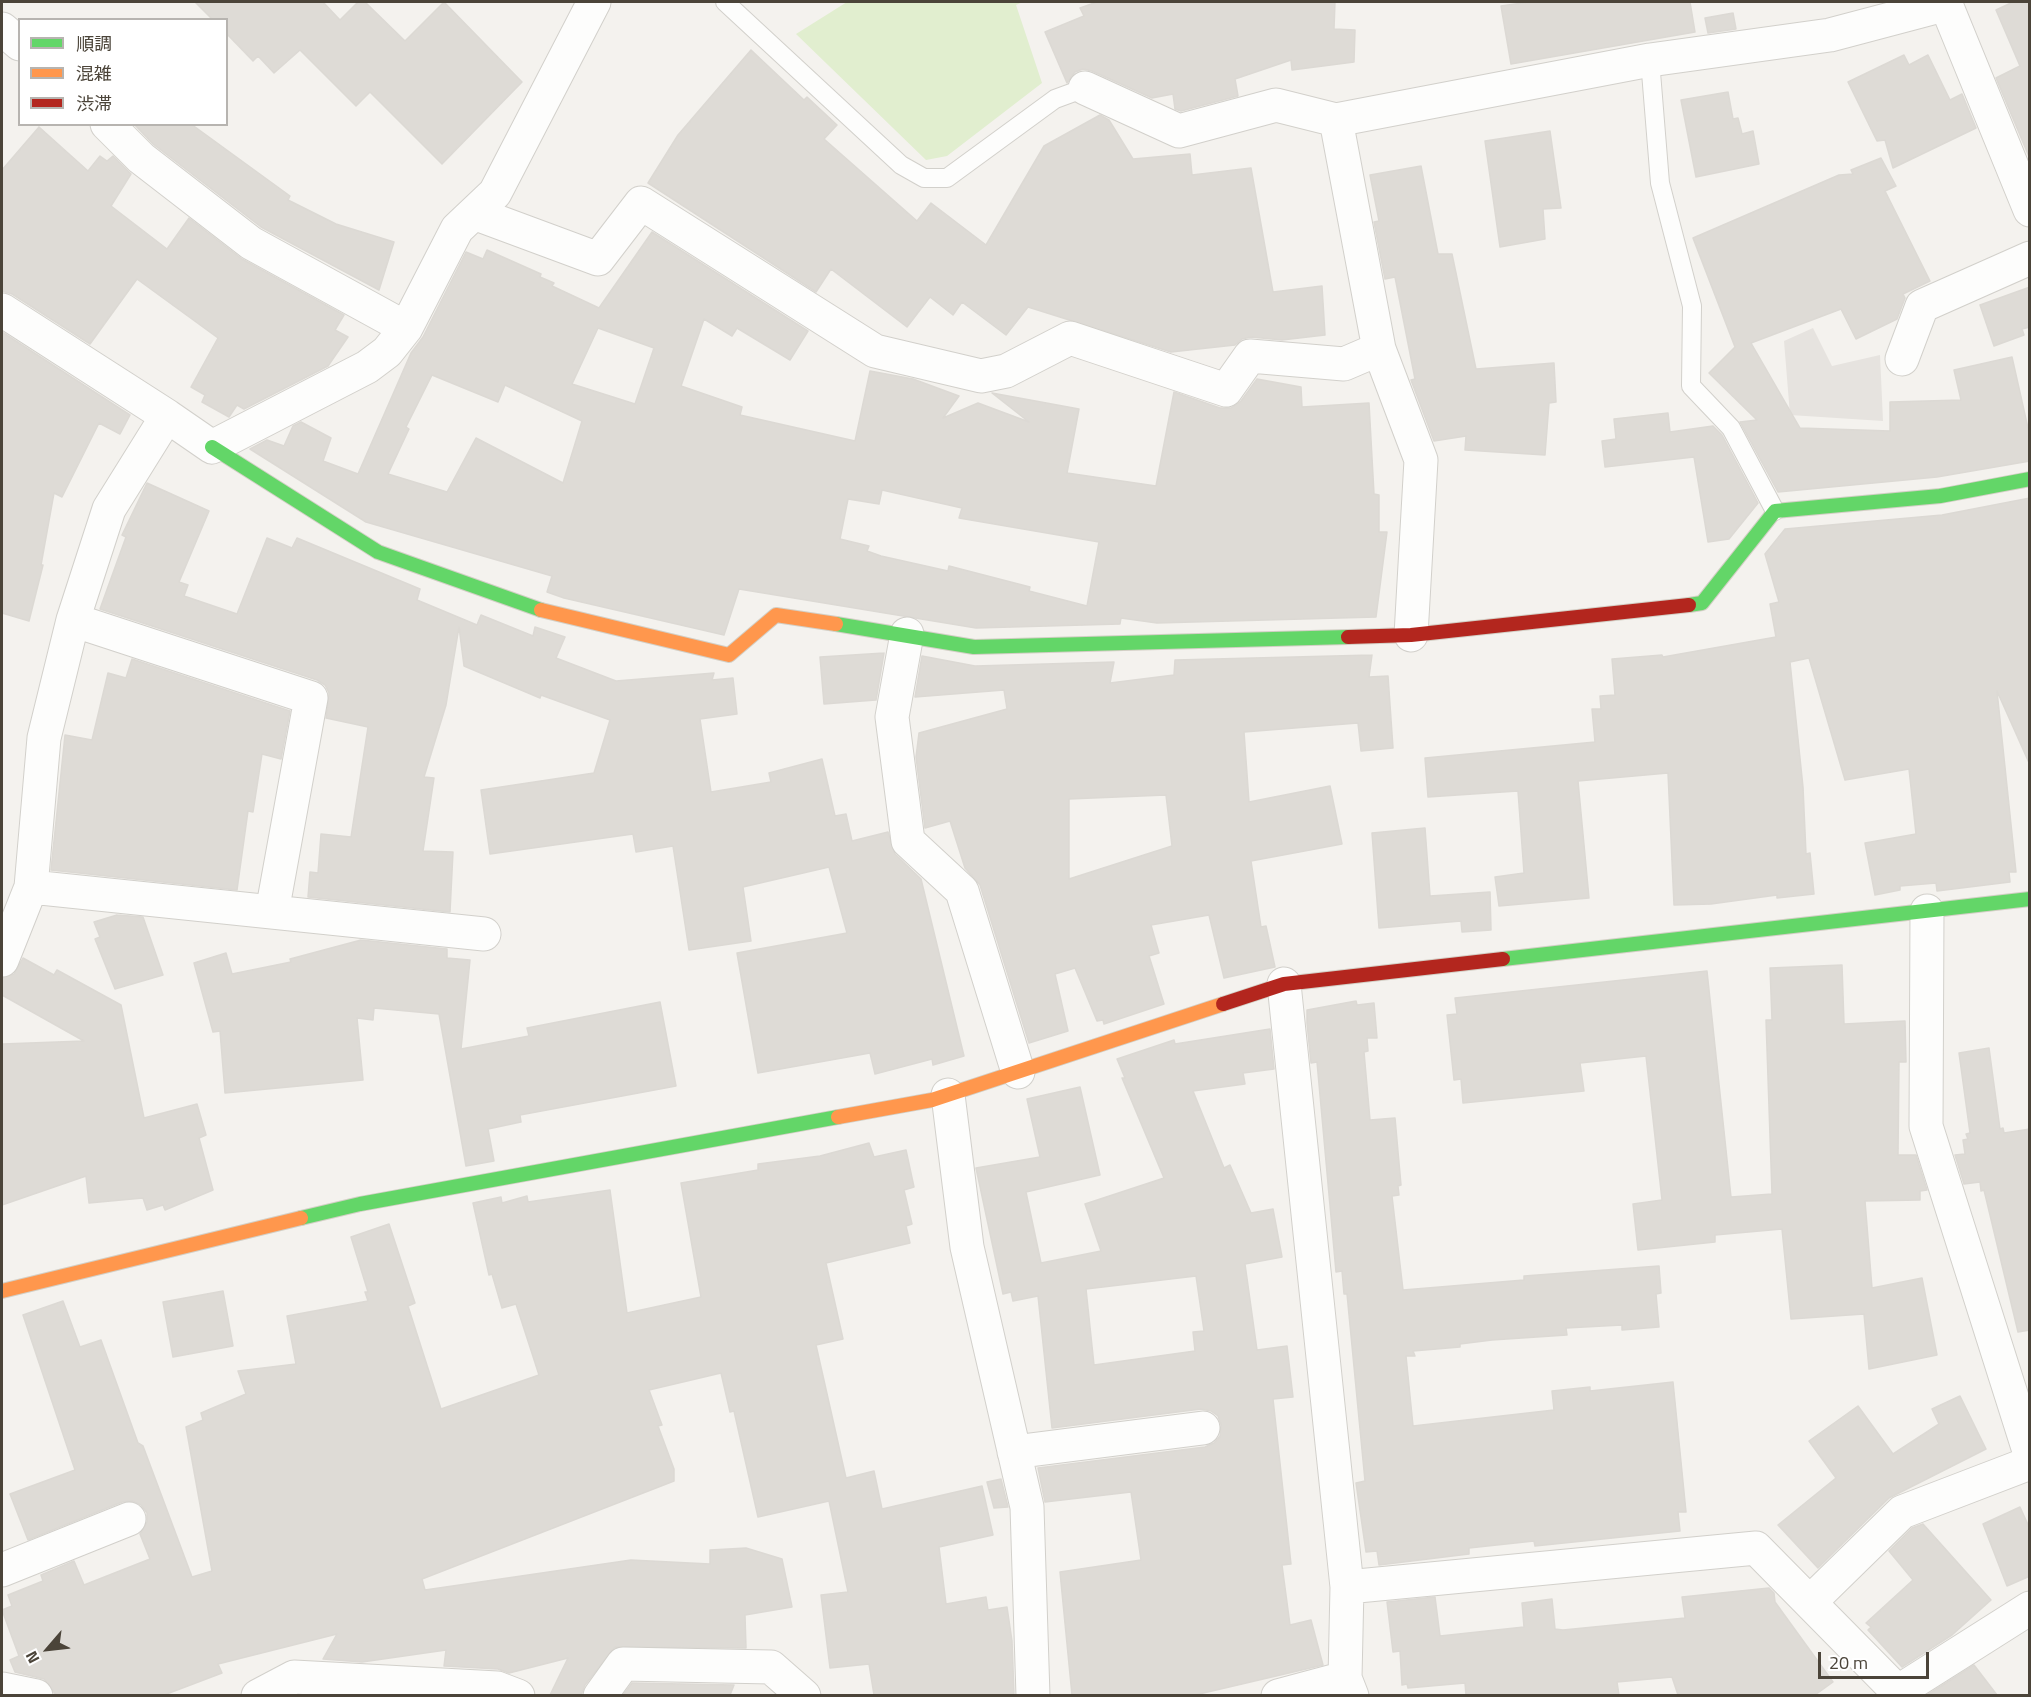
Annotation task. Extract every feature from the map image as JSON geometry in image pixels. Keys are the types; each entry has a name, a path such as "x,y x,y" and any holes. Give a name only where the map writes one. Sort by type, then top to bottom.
{"street":[{"path":"212,447 367,367 387,352 406,327 457,229 495,193 594,2"},
{"path":"1085,88 1179,131 1276,105 1336,120 1650,60 1830,35 1946,3 2030,210"},
{"path":"2,29 18,42"},
{"path":"1336,120 1379,349 1421,460 1411,635"},
{"path":"109,126 141,158 251,243 406,327"},
{"path":"474,213 598,259 641,203 875,351 981,376 1006,371 1070,338 1226,390 1250,356 1344,364 1379,349"},
{"path":"1902,359 1922,306 2030,258"},
{"path":"2,310 378,552 559,616 729,656 776,615 907,634 974,647 1411,635 1702,603 1775,511 1940,496 2030,479"},
{"path":"4,948 31,887 44,738 73,620 109,509 167,416"},
{"path":"73,620 311,698 272,912"},
{"path":"907,634 892,717 908,841 962,891 1018,1072"},
{"path":"31,887 484,934"},
{"path":"2,1291 360,1204 921,1102 1284,984 2030,899"},
{"path":"1927,910 1926,1126 2030,1454"},
{"path":"1278,1695 1348,1687 1347,1587 1284,984"},
{"path":"948,1095 967,1247 1027,1507 1033,1695"},
{"path":"1014,1452 1203,1428"},
{"path":"1810,1602 1902,1512 2030,1463"},
{"path":"2,1570 129,1519"},
{"path":"1347,1587 1756,1548 1901,1693 2030,1608"},
{"path":"600,1695 624,1664 771,1667 804,1695"},
{"path":"258,1695 294,1677 498,1688 518,1695"},
{"path":"2,1689 36,1695"}],"lane":[{"path":"725,2 901,165 924,178 947,178 1055,99 1085,88"},
{"path":"1650,60 1660,183 1692,306 1691,386 1731,428 1775,511"}],"green space":[{"path":"847,2 1023,2 1016,5 1042,83 947,156 926,160 796,34"}],"shaded area":[{"path":"1813,328 1832,366 1880,355 1883,421 1790,415 1784,341"}],"building":[{"path":"195,2 323,2 340,20 358,2 365,2 405,41 444,2 522,82 442,164 370,92 356,106 300,50 274,73 258,56 253,61 228,35 228,18 211,18"},
{"path":"1097,2 1335,2 1334,29 1355,30 1354,62 1292,70 1291,60 1235,79 1238,96 1181,111 1175,109 1173,94 1152,98 1092,71 1083,69 1075,72 1067,83 1045,32 1084,16 1080,8"},
{"path":"1529,2 1690,2 1695,32 1511,64 1501,6"},
{"path":"2013,2 2030,2 2030,159 1996,78 2020,66 1996,10"},
{"path":"1733,13 1736,29 1708,33 1705,18"},
{"path":"751,50 804,100 807,97 837,125 824,139 917,221 931,203 986,245 1044,146 1100,115 1109,120 1133,159 1190,154 1192,175 1251,168 1273,292 1322,286 1325,335 1282,340 1251,337 1242,339 1235,345 1171,352 1028,307 1006,335 962,302 953,315 930,297 907,327 831,269 816,292 648,183 678,135"},
{"path":"1904,55 1909,65 1928,55 1950,100 1962,94 1976,128 1893,168 1885,140 1877,141 1848,82"},
{"path":"1728,92 1733,119 1738,118 1742,134 1753,131 1759,164 1696,177 1681,100"},
{"path":"136,126 194,126 290,196 288,200 336,224 394,242 379,290 261,227 153,144"},
{"path":"39,127 88,171 100,156 107,161 113,156 131,174 111,206 167,249 189,218 242,259 344,315 335,330 348,337 328,366 244,409 237,405 229,417 202,402 205,395 191,387 218,338 137,279 90,344 12,294 2,291 2,170"},
{"path":"1550,131 1561,208 1543,209 1545,239 1500,247 1485,141"},
{"path":"1881,158 1896,186 1885,191 1930,281 1903,294 1905,298 1897,319 1856,339 1841,309 1751,343 1800,428 1890,431 1890,402 1961,400 1954,370 2012,357 2030,437 2030,461 1937,477 1778,492 1740,422 1757,420 1709,373 1735,347 1693,238 1839,175 1853,174 1851,170"},
{"path":"1421,166 1438,254 1452,254 1476,369 1554,363 1556,402 1549,403 1545,455 1465,450 1466,436 1434,441 1411,380 1415,379 1395,277 1385,279 1374,222 1379,221 1370,175"},
{"path":"652,232 808,331 790,360 737,328 732,336 704,319 681,386 742,407 740,415 855,441 870,371 913,379 959,396 943,418 978,403 1029,422 992,393 1079,409 1067,473 1156,486 1174,392 1220,408 1231,408 1241,401 1257,379 1301,387 1302,407 1369,403 1374,494 1379,495 1379,532 1387,532 1376,617 1157,623 1121,618 1120,624 976,628 739,589 724,635 564,598 547,592 552,576 366,522 250,449 267,440 284,446 293,426 301,422 331,438 323,461 358,474 411,353 423,337 466,252 483,259 487,250 541,274 540,277 554,283 552,286 599,308","holes":["598,328 654,348 635,404 572,384","432,375 498,402 505,385 582,421 563,483 476,438 447,492 388,474 409,429 406,427","882,490 962,508 959,518 1099,542 1087,606 1029,591 1030,587 949,566 948,571 881,556 867,551 869,546 840,539 848,499 879,504"]},
{"path":"2030,287 2030,327 2022,329 2024,335 1994,346 1980,305"},
{"path":"2,332 130,415 120,434 99,423 62,497 54,493 41,565 43,565 29,621 2,613"},
{"path":"1668,413 1670,432 1713,426 1722,435 1758,503 1729,539 1708,542 1694,457 1605,467 1602,441 1616,439 1614,419"},
{"path":"147,483 209,511 179,582 188,585 184,596 237,614 267,538 292,548 297,538 420,589 417,600 477,625 481,615 533,636 535,627 565,637 556,658 616,681 714,673 712,680 733,678 737,714 700,719 711,792 771,782 769,773 822,759 835,816 846,814 852,841 888,832 895,854 921,879 964,1056 933,1065 932,1059 875,1074 870,1053 758,1073 737,953 847,933 829,867 743,887 751,941 689,950 673,846 636,852 633,834 490,854 481,790 594,773 610,720 541,695 540,698 464,666 459,627 446,705 424,777 434,778 423,851 453,852 450,912 308,897 310,872 318,873 321,834 351,837 368,727 326,718 329,693 325,685 317,680 100,609 126,537 122,535"},
{"path":"2030,498 2030,765 1997,691 2016,872 2009,872 2010,882 1937,891 1936,883 1900,886 1900,890 1875,895 1865,843 1916,834 1909,769 1845,780 1809,658 1790,662 1803,787 1806,854 1810,853 1814,894 1777,898 1777,895 1711,904 1674,905 1668,773 1578,781 1589,898 1499,906 1495,877 1524,873 1518,791 1428,797 1425,758 1595,742 1592,709 1601,709 1600,696 1615,695 1612,659 1662,655 1663,657 1776,637 1770,604 1779,602 1765,554 1785,529 1942,515"},
{"path":"884,653 876,700 824,704 820,657"},
{"path":"1372,655 1369,677 1388,676 1393,748 1361,751 1358,723 1244,732 1249,802 1330,786 1342,844 1251,861 1261,927 1266,926 1275,967 1224,978 1209,915 1151,925 1159,953 1149,956 1164,1004 1104,1024 1103,1020 1097,1021 1075,968 1055,974 1068,1031 1029,1043 980,885 965,868 950,821 925,828 916,757 919,733 1007,709 1004,690 915,697 922,656 975,666 1114,662 1110,683 1174,675 1175,660","holes":["1166,795 1172,846 1069,879 1069,799"]},
{"path":"132,659 290,711 281,759 262,754 253,812 248,811 237,890 51,870 65,735 92,740 108,673 126,678"},
{"path":"1425,828 1430,896 1490,892 1491,930 1462,932 1461,921 1379,928 1372,833"},
{"path":"117,915 143,917 163,975 115,989 95,939 100,937 94,922"},
{"path":"361,940 447,949 447,958 470,960 461,1049 529,1036 527,1028 660,1002 676,1086 520,1115 521,1122 488,1129 494,1161 466,1166 439,1014 374,1008 373,1020 357,1018 363,1080 225,1093 220,1031 213,1032 194,963 226,953 232,974 291,962 290,959"},
{"path":"23,958 54,975 57,970 121,1005 144,1118 197,1104 206,1135 199,1138 213,1190 165,1210 163,1205 147,1210 143,1198 89,1203 86,1176 2,1205 2,1044 84,1041 2,995 2,978 14,974"},
{"path":"1842,965 1844,1024 1905,1021 1906,1062 1899,1062 1898,1155 1916,1155 1927,1190 1920,1191 1920,1200 1865,1201 1872,1288 1922,1278 1937,1355 1869,1369 1864,1314 1791,1319 1782,1229 1715,1235 1715,1242 1638,1250 1633,1204 1662,1200 1646,1056 1580,1063 1584,1091 1463,1103 1461,1079 1454,1080 1447,1015 1457,1014 1455,998 1707,971 1731,1197 1772,1194 1766,1020 1772,1020 1770,968"},
{"path":"1356,1001 1357,1005 1374,1003 1377,1038 1367,1038 1368,1051 1364,1052 1370,1120 1395,1118 1401,1185 1398,1186 1399,1195 1392,1196 1403,1290 1524,1280 1524,1276 1659,1266 1661,1293 1656,1294 1659,1327 1622,1330 1622,1325 1566,1328 1567,1335 1492,1340 1460,1344 1460,1347 1413,1351 1415,1356 1406,1356 1413,1426 1554,1410 1552,1391 1590,1387 1590,1391 1673,1382 1686,1512 1678,1512 1680,1531 1535,1546 1534,1541 1469,1548 1469,1554 1379,1565 1377,1551 1366,1552 1356,1483 1365,1481 1347,1294 1344,1294 1342,1271 1336,1272 1317,1062 1311,1063 1307,1023 1307,1010"},
{"path":"1270,1029 1274,1069 1243,1073 1245,1084 1193,1091 1224,1168 1230,1165 1251,1213 1273,1209 1282,1257 1245,1264 1257,1350 1287,1346 1293,1397 1273,1399 1291,1564 1282,1565 1290,1625 1311,1620 1323,1665 1195,1695 1072,1695 1060,1572 1141,1560 1131,1492 1045,1502 1038,1468 1205,1447 1214,1443 1220,1436 1221,1425 1218,1416 1211,1411 1201,1409 1052,1428 1038,1296 1013,1301 1011,1292 1003,1294 976,1168 1040,1157 1027,1099 1080,1087 1100,1175 1026,1192 1041,1263 1101,1251 1085,1204 1164,1178 1122,1078 1125,1078 1117,1059 1174,1040 1175,1044","holes":["1196,1276 1204,1331 1193,1332 1195,1351 1094,1365 1086,1289"]},
{"path":"1989,1048 2000,1129 2003,1128 2004,1133 2030,1129 2030,1330 2018,1332 1984,1190 1981,1191 1980,1182 1964,1184 1955,1155 1965,1154 1963,1140 1968,1139 1966,1134 1970,1133 1959,1053"},
{"path":"869,1143 874,1157 906,1150 914,1187 904,1190 912,1224 906,1226 910,1243 826,1263 843,1339 816,1345 846,1478 874,1471 882,1509 982,1486 993,1535 939,1547 946,1604 986,1597 988,1610 1007,1607 1012,1641 1014,1695 874,1695 869,1664 830,1668 821,1595 848,1592 829,1501 758,1517 734,1411 730,1412 721,1373 649,1390 662,1425 658,1426 674,1469 674,1481 422,1579 425,1590 631,1560 710,1564 710,1550 746,1548 782,1559 792,1607 745,1615 746,1648 615,1647 585,1685 581,1695 550,1695 568,1658 509,1673 498,1669 444,1666 446,1650 362,1662 323,1659 337,1634 218,1664 222,1673 164,1695 56,1695 44,1679 15,1672 10,1660 19,1656 2,1610 12,1606 8,1595 43,1581 41,1575 74,1561 84,1585 150,1559 140,1534 147,1522 147,1513 141,1505 132,1501 122,1502 28,1540 10,1494 75,1470 23,1315 63,1301 80,1347 101,1340 138,1443 143,1446 192,1577 212,1571 186,1427 203,1420 201,1413 246,1394 238,1371 296,1364 287,1316 368,1301 365,1292 368,1292 351,1237 389,1224 415,1303 408,1306 441,1409 539,1375 516,1304 502,1308 492,1274 489,1275 473,1203 501,1197 502,1203 527,1196 528,1202 610,1190 627,1313 701,1297 681,1183 758,1170 758,1164 820,1156"},
{"path":"223,1291 233,1346 173,1357 163,1302"},
{"path":"1960,1396 1986,1449 1889,1498 1818,1568 1778,1525 1836,1478 1809,1441 1858,1406 1893,1454 1939,1424 1932,1409"},
{"path":"1001,1479 1008,1507 994,1508 987,1482"},
{"path":"2020,1507 2030,1529 2030,1576 2007,1586 1983,1524"},
{"path":"1923,1524 1991,1600 1952,1635 1902,1667 1868,1630 1871,1627 1866,1623 1913,1580 1889,1551 1912,1528"},
{"path":"1769,1588 1774,1593 1775,1602 1833,1682 1815,1695 1678,1695 1672,1677 1617,1682 1619,1695 1466,1695 1465,1683 1408,1688 1407,1684 1402,1685 1400,1651 1393,1652 1387,1602 1435,1597 1440,1636 1524,1627 1522,1603 1552,1599 1555,1629 1563,1630 1685,1618 1682,1597"},
{"path":"1974,1665 1997,1695 1927,1695"},
{"path":"632,1683 734,1685 730,1695 623,1695"}],"traffic: fast":[{"path":"212,447 378,552 541,610"},
{"path":"1689,605 1702,603 1775,511 1940,496 2030,479"},
{"path":"836,624 974,647 1348,637"},
{"path":"1503,959 2030,899"},
{"path":"301,1218 360,1204 838,1117"}],"traffic: slow":[{"path":"541,610 729,655 776,615 836,624"},
{"path":"838,1117 932,1100 1223,1004"},
{"path":"2,1291 301,1218"}],"traffic: jam":[{"path":"1348,637 1411,635 1689,605"},
{"path":"1223,1004 1284,984 1503,959"}]}
